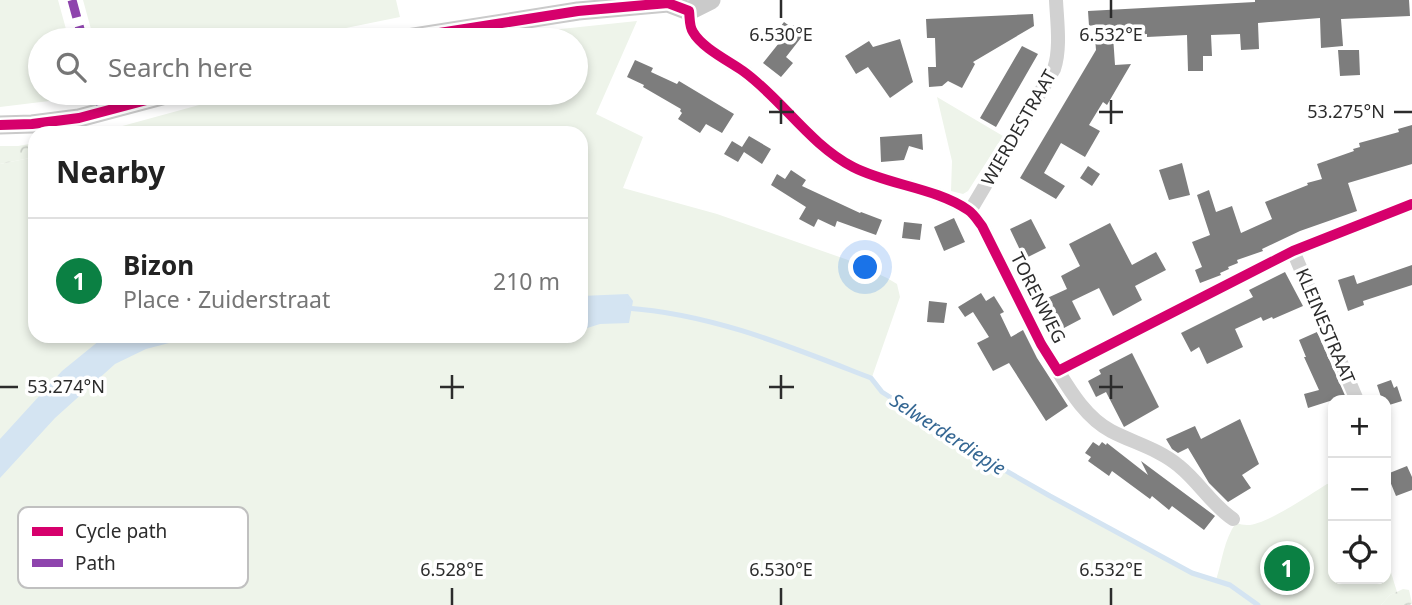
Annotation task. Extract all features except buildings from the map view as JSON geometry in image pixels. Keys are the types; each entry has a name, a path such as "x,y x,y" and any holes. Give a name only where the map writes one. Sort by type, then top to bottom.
{"street":[{"path":"471,28 578,11 668,3 689,11 711,0"},
{"name":"WIERDESTRAAT","path":"970,211 1054,69 1058,48 1056,0"},
{"path":"689,11 693,32 704,44 747,74 826,148 852,166 894,183 933,194 970,211"},
{"path":"0,125 79,118 128,105"},
{"name":"TORENWEG","path":"970,211 982,226 1041,344 1058,371 1293,251 1412,205"},
{"name":"KLEINESTRAAT","path":"1293,251 1355,395"},
{"path":"1058,371 1091,417 1109,430 1150,447 1177,463 1199,483 1219,509 1233,519"}],"green space":[{"path":"0,0 58,0 66,28 28,28 28,104 0,107"},
{"path":"83,0 396,0 400,17 346,28 91,28"},
{"path":"637,21 596,114 643,137 623,188 717,214 848,260 897,284 900,297 872,377 882,392 958,438 1001,468 1192,573 1216,580 1226,543 1236,523 1255,524 1287,509 1328,484 1328,584 1391,584 1391,572 1397,592 1381,605 0,605 0,164 28,158 28,343 588,343 588,126 121,126 199,105 588,105 588,28 570,28"},
{"path":"937,97 1003,136 968,191 963,194 951,191 952,161"},
{"path":"28,144 28,158 0,164 0,146"},
{"path":"1403,589 1409,590 1412,603 1410,605 1381,605 1390,595"}],"water":[{"path":"628,294 633,301 629,323 600,324 588,328 588,296"},
{"path":"96,343 169,343 146,349 115,364 55,418 0,478 0,439 62,371"}],"waterway":[{"name":"Selwerderdiepje","path":"626,308 658,311 721,325 871,378 882,392 1001,468 1192,573 1230,585 1258,605"}],"marked path":[{"path":"72,0 80,28"},
{"path":"101,105 103,113"}],"cycle path":[{"path":"471,28 578,11 668,3 689,11 690,25 697,38 757,82 809,134 837,157 867,173 941,197 972,213 982,226 1041,344 1058,371 1293,251 1412,204"},
{"path":"0,125 79,118 128,105"}],"place":[{"name":"Bizon","path":"1287,568"}]}
